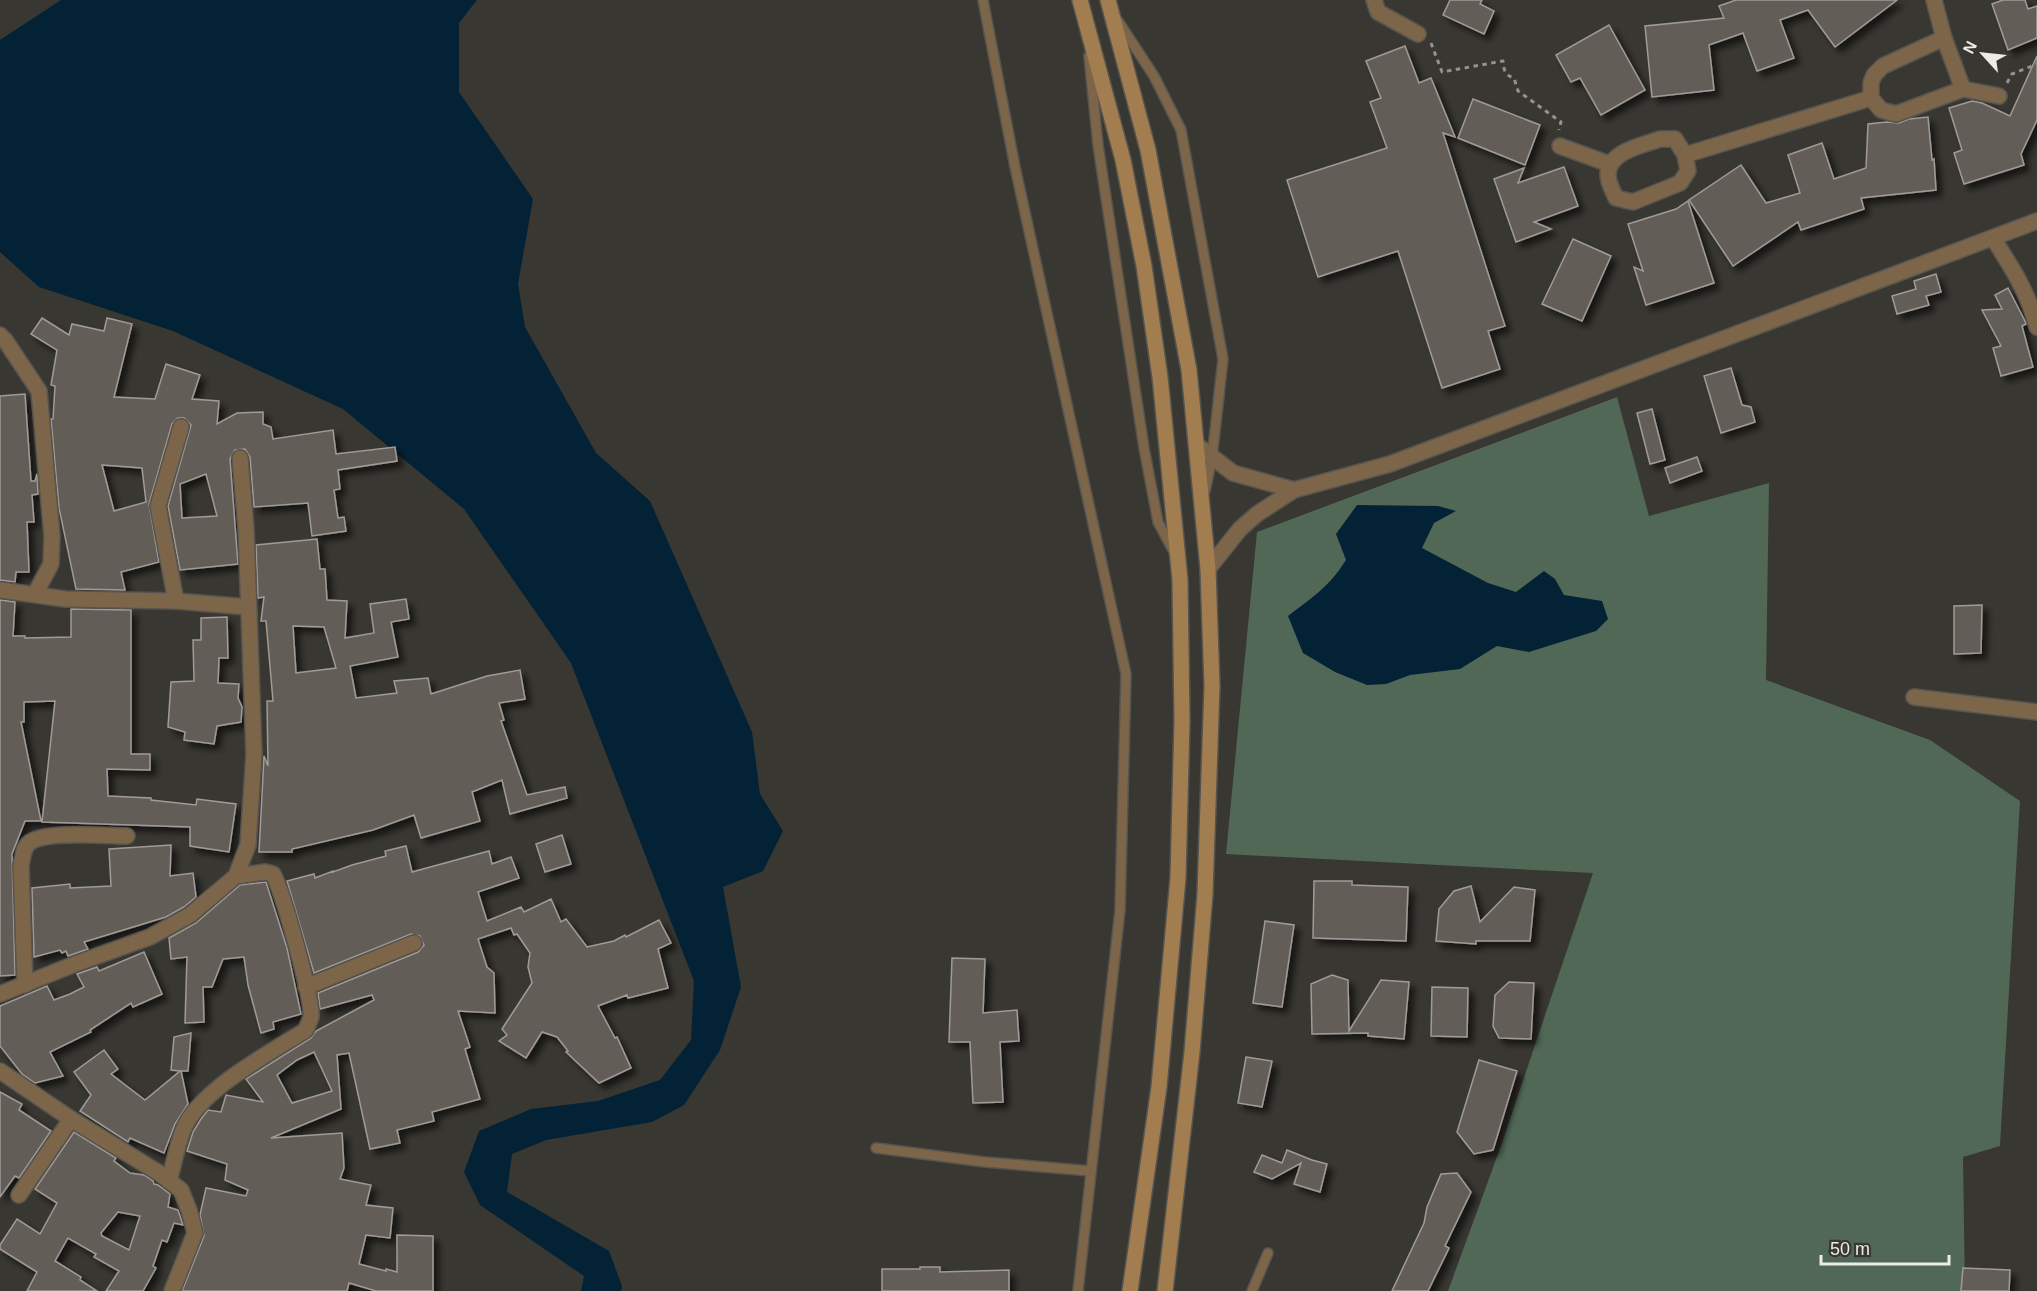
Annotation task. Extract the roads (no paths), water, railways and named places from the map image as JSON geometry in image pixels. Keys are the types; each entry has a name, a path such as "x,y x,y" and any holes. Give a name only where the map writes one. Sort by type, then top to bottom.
{"main road":[{"path":"1080,0 1123,160 1144,266 1160,377 1180,580 1182,721 1178,878 1159,1087 1130,1291"},
{"path":"1110,5 1148,150 1189,370 1208,569 1212,686 1205,894 1192,1052 1166,1291"}],"street":[{"path":"1374,0 1378,12 1418,33"},
{"path":"1935,0 1944,38 1963,89"},
{"path":"1944,38 1884,66 1874,75 1871,82 1871,98 1881,110 1896,114 1963,89 1999,96"},
{"path":"1685,155 1871,98"},
{"path":"1660,139 1675,139 1685,155 1688,171 1680,183 1633,202 1616,198 1608,178 1610,164 1619,155 1660,139"},
{"path":"1560,146 1610,164"},
{"path":"1208,569 1240,529 1257,514 1294,490 1390,464 2037,221"},
{"path":"1993,238 2016,275 2033,309 2037,327"},
{"path":"0,335 39,391 52,537 51,564 35,594"},
{"path":"176,601 158,506 181,427"},
{"path":"1198,446 1233,473 1294,490"},
{"path":"0,994 150,937 190,915 236,876 248,845 254,754 246,528 240,458"},
{"path":"0,590 64,600 176,601 248,606"},
{"path":"1914,697 2037,711"},
{"path":"25,985 21,865 24,850 29,843 46,835 128,836"},
{"path":"169,1181 185,1127 200,1103 225,1083 306,1030 311,1017 306,987 283,898 273,874 265,872 236,876"},
{"path":"306,987 414,943"},
{"path":"0,1071 181,1190 195,1233 172,1291"},
{"path":"19,1195 71,1119"}],"lane":[{"path":"983,0 1015,167 1126,674 1120,910 1078,1291"},
{"path":"1110,5 1154,76 1181,130 1223,359 1212,458 1203,506"},
{"path":"1086,21 1098,145 1144,448 1158,522 1178,560"},
{"path":"876,1148 985,1162 1090,1171"},
{"path":"1252,1291 1268,1253"}],"water":[{"path":"61,0 477,0 459,23 459,92 533,199 518,284 525,327 596,453 650,501 752,732 760,794 783,831 763,871 723,887 741,987 720,1050 684,1105 652,1122 546,1140 512,1154 507,1192 609,1251 622,1286 621,1291 581,1291 584,1276 480,1205 464,1172 479,1131 531,1109 598,1101 660,1080 691,1040 694,981 571,663 464,509 343,409 173,331 39,287 0,252 0,40"},
{"path":"1357,505 1438,506 1456,511 1434,523 1422,548 1488,583 1516,592 1544,571 1555,579 1564,595 1602,601 1608,619 1596,631 1529,652 1497,646 1460,669 1410,675 1386,684 1367,685 1335,672 1303,653 1288,616 1327,585 1346,560 1336,534"}]}
